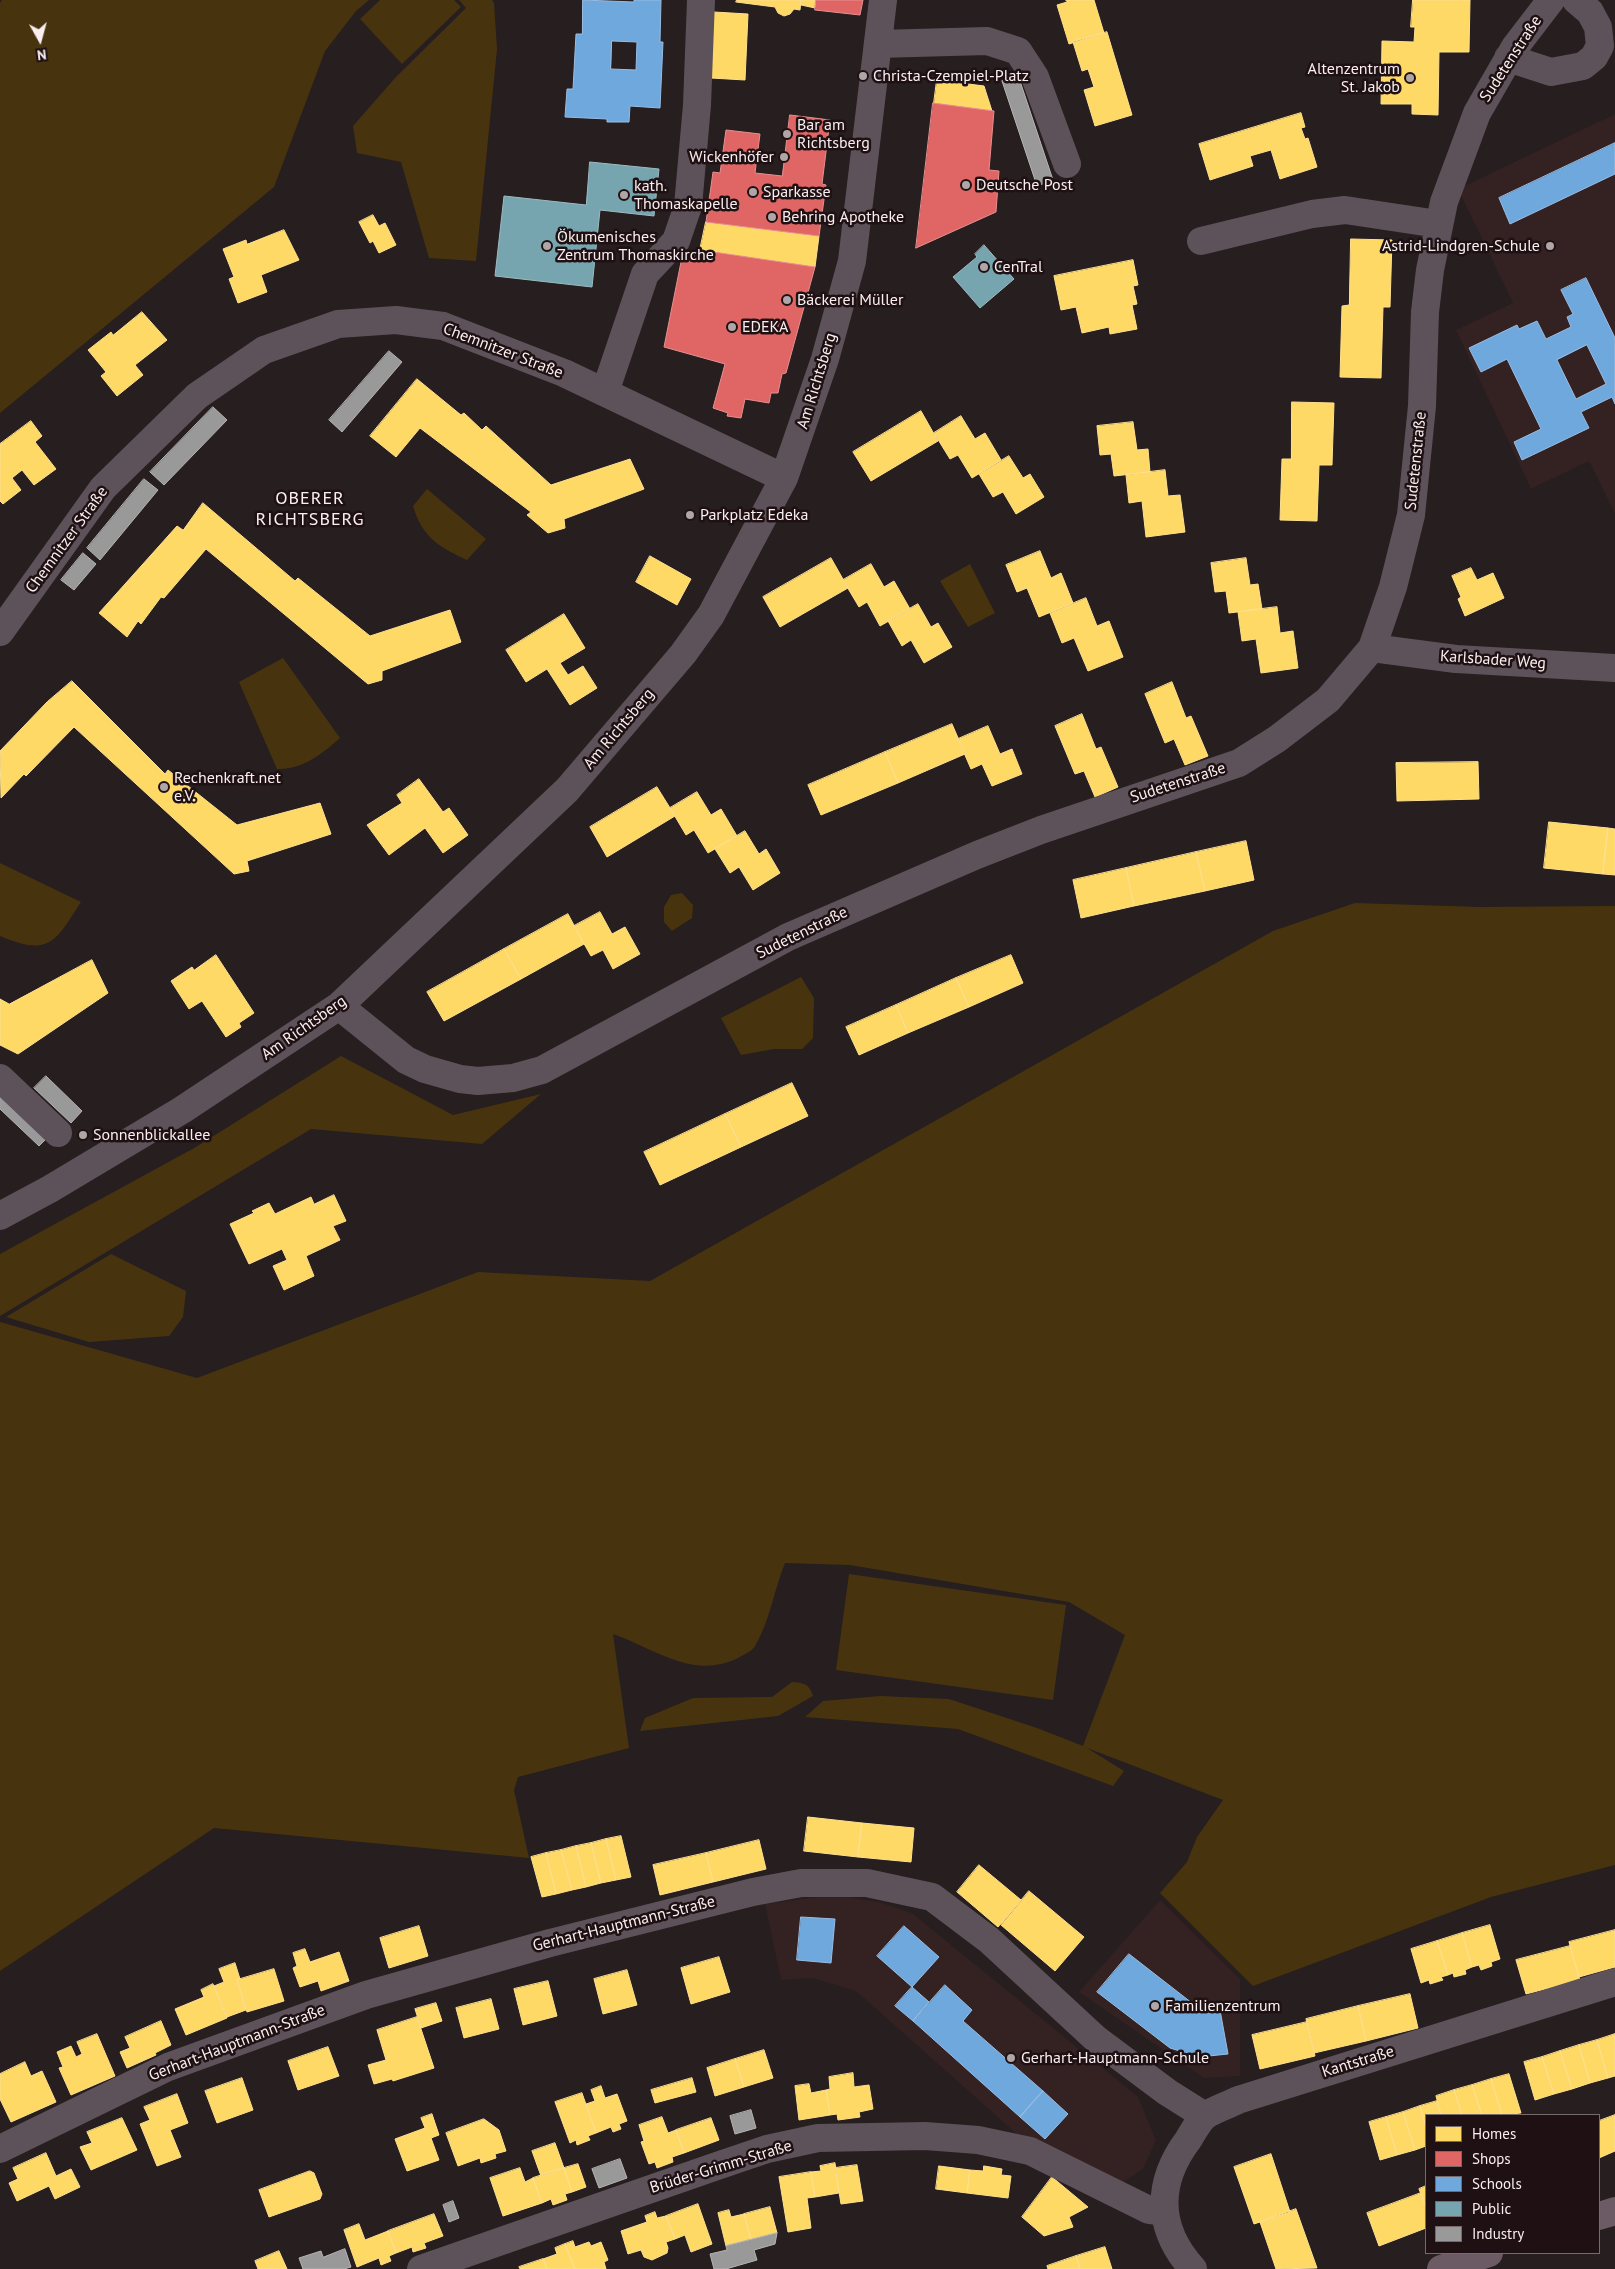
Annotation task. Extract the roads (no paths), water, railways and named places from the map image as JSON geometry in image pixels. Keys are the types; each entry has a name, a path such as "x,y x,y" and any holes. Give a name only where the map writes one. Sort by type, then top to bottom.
{"main road":[{"path":"1600,2216 1615,2211"},
{"path":"1440,2269 1487,2254"}],"street":[{"path":"605,392 645,274 676,241 688,206 697,98 700,0"},
{"name":"Am Richtsberg","path":"0,1216 50,1189 182,1110 339,1006 567,790 683,654 711,615 784,478 825,359 852,261 883,0"},
{"name":"Sudetenstraße","path":"339,1006 406,1060 446,1076 478,1081 494,1081 542,1070 788,937 830,918 1041,830 1238,763 1277,739 1328,700 1372,648 1393,587 1411,515 1422,406 1425,312 1438,224 1444,202 1477,113 1508,58 1551,0"},
{"path":"1508,58 1551,72 1583,66 1594,57 1600,46 1598,27 1590,12 1576,0"},
{"path":"878,44 987,40 1018,51 1035,77 1067,164"},
{"path":"1201,241 1312,214 1345,210 1438,224"},
{"name":"Chemnitzer Straße","path":"0,632 103,488 197,396 264,350 338,324 396,320 443,326 564,373 784,478"},
{"name":"Karlsbader Weg","path":"1372,648 1456,658 1615,668"},
{"path":"0,1078 58,1133"},
{"name":"Gerhart-Hauptmann-Straße","path":"0,2149 168,2067 366,1995 550,1943 753,1892 801,1883 867,1883 932,1897 989,1940 1096,2039 1168,2092 1205,2116"},
{"name":"Kantstraße","path":"1164,2212 1165,2185 1179,2152 1205,2116 1238,2100 1615,1982"},
{"name":"Brüder-Grimm-Straße","path":"421,2269 714,2166 767,2149 818,2138 924,2136 978,2140 1022,2149 1030,2151 1149,2210 1164,2212"},
{"path":"1164,2212 1172,2238 1192,2269"}],"place":[{"name":"Christa-Czempiel-Platz","path":"863,76"},
{"name":"Altenzentrum St. Jakob","path":"1410,78"},
{"name":"Bar am Richtsberg","path":"787,134"},
{"name":"Wickenhöfer","path":"784,157"},
{"name":"Deutsche Post","path":"966,185"},
{"name":"Sparkasse","path":"753,192"},
{"name":"kath. Thomaskapelle","path":"624,195"},
{"name":"Behring Apotheke","path":"772,217"},
{"name":"Ökumenisches Zentrum Thomaskirche","path":"547,246"},
{"name":"Astrid-Lindgren-Schule","path":"1550,246"},
{"name":"CenTral","path":"984,267"},
{"name":"Bäckerei Müller","path":"787,300"},
{"name":"EDEKA","path":"732,327"},
{"name":"Parkplatz Edeka","path":"690,515"},
{"name":"Rechenkraft.net e.V.","path":"164,787"},
{"name":"Sonnenblickallee","path":"83,1135"},
{"name":"Familienzentrum","path":"1155,2006"},
{"name":"Gerhart-Hauptmann-Schule","path":"1011,2058"}],"district":[{"name":"OBERER RICHTSBERG","path":"310,509"}]}
